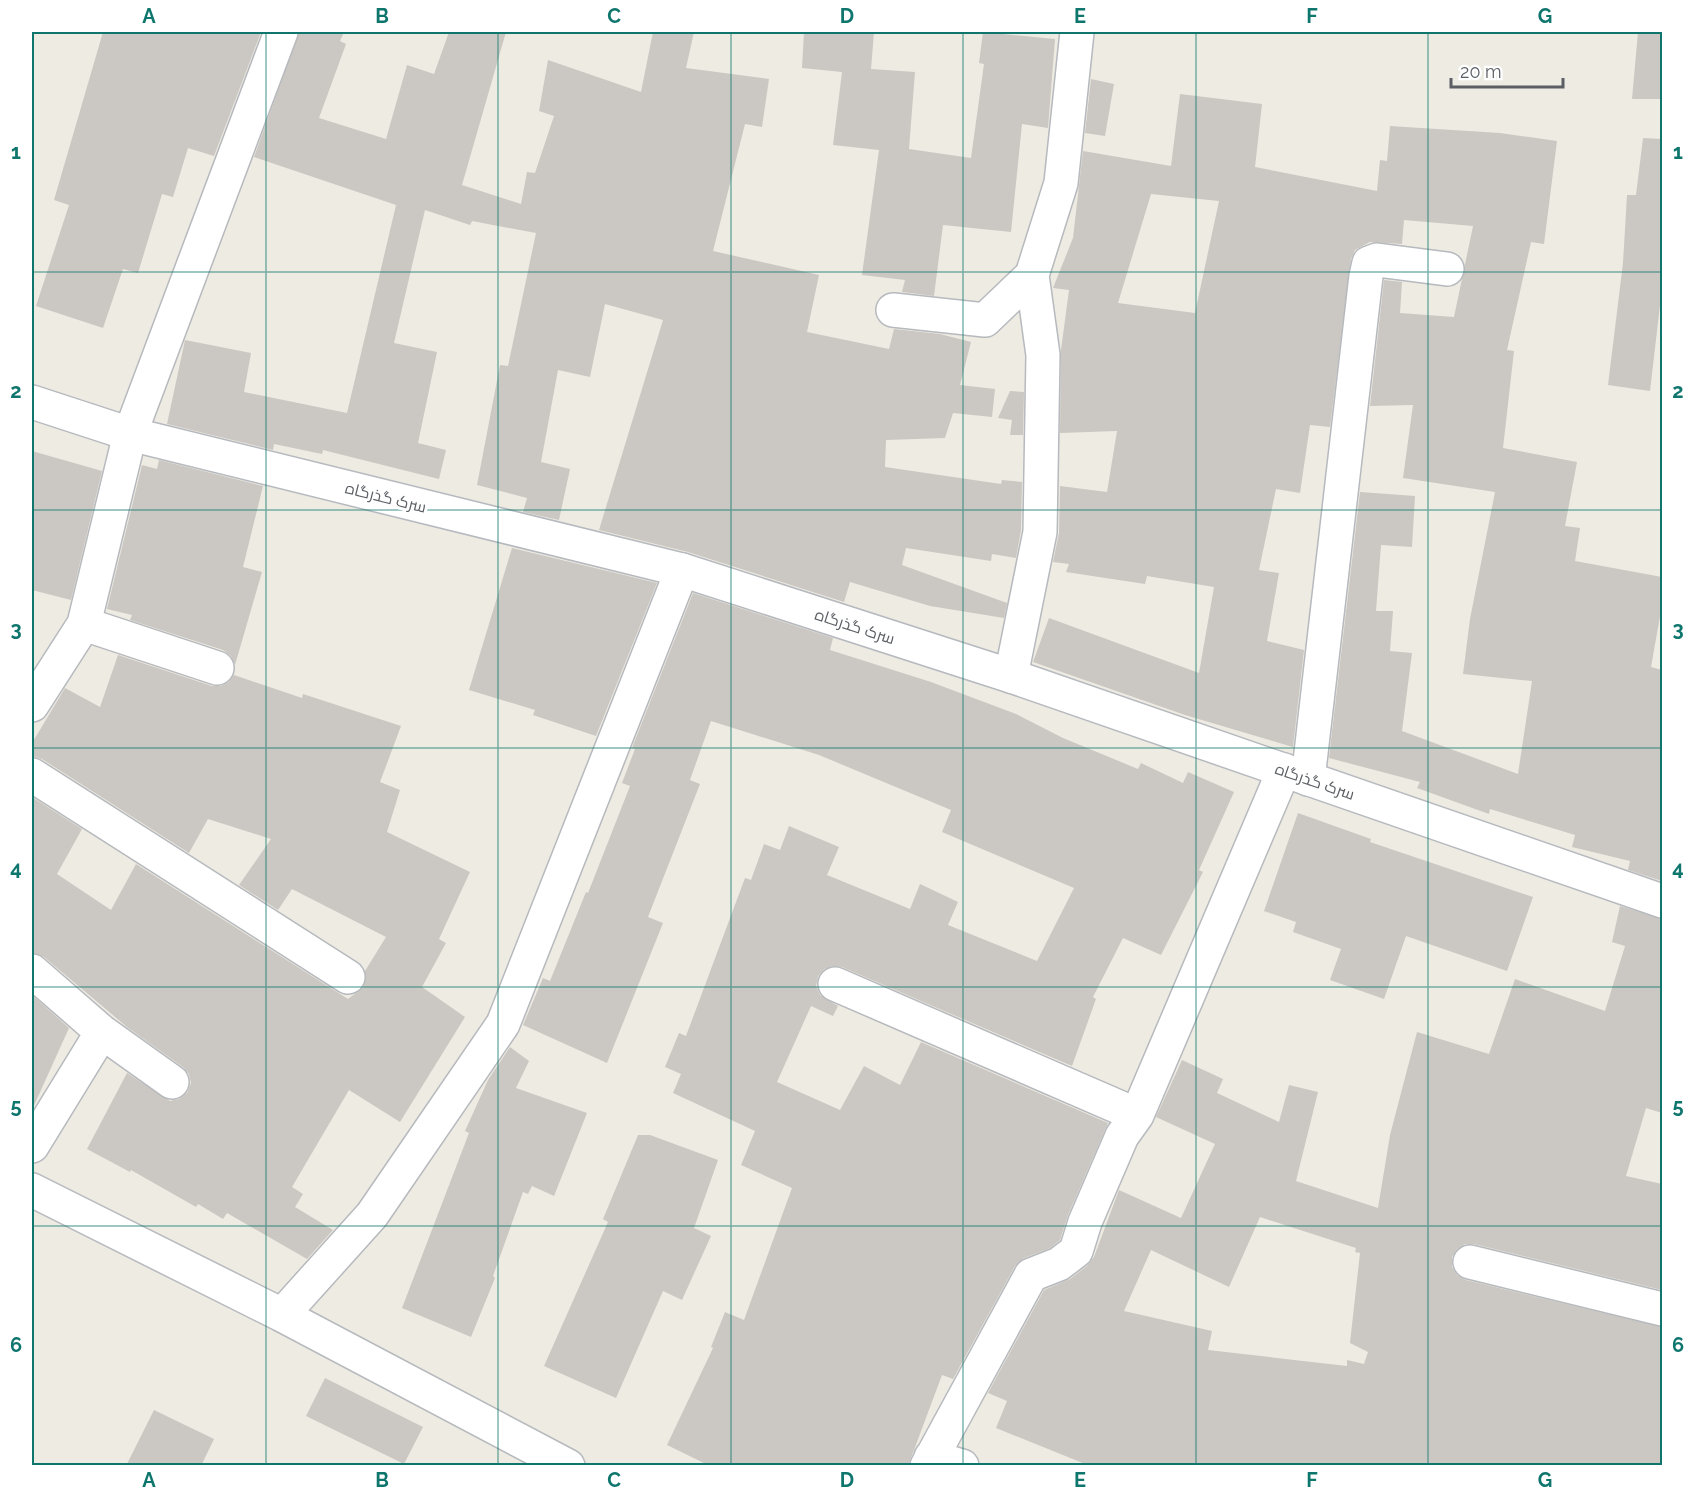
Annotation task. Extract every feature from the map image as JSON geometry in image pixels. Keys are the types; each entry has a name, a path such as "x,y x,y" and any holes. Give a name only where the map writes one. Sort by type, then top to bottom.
{"street":[{"path":"32,705 84,624 130,434 281,32"},
{"path":"1011,676 1040,532 1043,355 1032,276 1061,183 1077,32"},
{"path":"963,1466 929,1461 1031,1275 1059,1264 1076,1251 1085,1222 1122,1136 1137,1115 1296,775 1369,264 1377,260 1447,269"},
{"path":"892,310 986,321 1032,276"},
{"name":"سرک گذرگاه","path":"32,402 130,434 682,570 1011,676 1662,901"},
{"path":"282,1315 372,1215 504,1024 682,570"},
{"path":"84,624 217,668"},
{"path":"32,775 348,977"},
{"path":"32,971 102,1032 172,1082"},
{"path":"836,984 1137,1115"},
{"path":"32,1146 102,1032"},
{"path":"32,1191 282,1315 568,1466"},
{"path":"1470,1262 1662,1310"}],"building":[{"path":"103,32 261,32 214,156 188,148 173,197 162,194 138,273 123,269 103,328 36,306 69,205 54,200"},
{"path":"299,32 344,32 340,41 346,44 319,118 386,139 407,65 434,74 449,32 506,32 462,185 521,204 527,172 535,173 554,116 539,111 548,60 641,92 653,32 694,32 686,68 769,79 762,127 745,124 713,251 819,275 807,332 889,349 894,329 940,334 971,342 960,385 995,389 992,417 953,413 945,438 886,440 885,467 1001,484 1002,480 1022,482 1021,530 1016,558 992,554 991,561 906,548 902,565 1007,603 1004,618 930,606 850,582 844,602 688,552 599,530 663,320 605,304 590,377 558,370 541,462 570,469 559,520 523,512 527,498 477,485 500,365 508,366 536,233 472,221 470,225 425,210 394,343 437,352 418,443 446,450 439,479 323,450 322,454 274,444 273,450 167,424 185,340 251,353 244,392 347,413 396,205 254,157"},
{"path":"804,32 874,32 871,69 915,72 909,149 971,158 984,64 979,63 983,32 1055,39 1048,128 1022,124 1011,232 943,225 934,296 902,292 905,280 862,275 879,150 833,145 842,72 802,68"},
{"path":"1638,32 1662,32 1662,99 1632,99"},
{"path":"1091,79 1114,84 1105,136 1085,133"},
{"path":"1180,94 1262,104 1255,167 1377,191 1380,160 1387,161 1390,126 1500,133 1557,141 1544,244 1531,242 1507,350 1514,351 1503,448 1577,462 1565,526 1580,528 1575,561 1662,577 1662,605 1651,667 1662,670 1662,881 1628,870 1630,861 1572,847 1575,835 1490,809 1489,814 1417,788 1420,782 1329,758 1360,492 1415,496 1412,547 1381,545 1376,611 1393,611 1390,651 1412,653 1402,731 1518,774 1532,681 1463,674 1470,619 1495,492 1403,478 1413,405 1370,406 1384,280 1402,282 1400,313 1454,317 1473,226 1404,220 1402,244 1370,242 1355,250 1351,259 1330,427 1310,425 1300,493 1276,489 1259,570 1279,573 1267,641 1304,650 1293,747 1185,715 1033,662 1049,618 1199,673 1214,587 1147,576 1145,584 1066,572 1069,564 1053,562 1059,533 1060,486 1107,492 1117,431 1060,433 1061,350 1069,290 1053,288 1073,238 1083,151 1171,166","holes":["1151,194 1219,201 1195,313 1118,303"]},
{"path":"1643,138 1662,139 1662,288 1650,391 1608,385 1623,263 1627,195 1636,195"},
{"path":"1010,391 1024,392 1023,435 1010,435 1012,420 998,418"},
{"path":"32,451 102,471 71,600 32,590"},
{"path":"159,460 263,486 243,567 262,572 235,665 231,656 223,650 130,620 132,615 107,609 142,465 157,469"},
{"path":"512,548 657,583 596,736 533,715 535,710 469,690"},
{"path":"693,593 833,638 830,650 931,682 1016,714 1063,738 1138,769 1141,763 1183,783 1188,772 1234,792 1199,870 1203,872 1161,955 1123,938 1093,997 1096,999 1072,1066 842,967 832,966 824,969 818,976 816,986 820,995 838,1006 833,1016 811,1006 777,1082 840,1110 864,1066 900,1085 921,1042 1108,1123 1068,1215 1060,1240 1050,1248 1024,1258 1015,1266 953,1379 942,1375 908,1466 710,1466 667,1445 713,1348 711,1347 725,1312 744,1320 792,1188 741,1165 755,1131 673,1093 681,1074 665,1067 679,1033 686,1036 745,878 751,880 764,844 780,850 789,826 839,847 827,875 910,909 920,884 958,902 948,925 1037,961 1074,888 942,832 951,810 819,755 711,721 690,780 700,784 648,917 663,923 607,1063 523,1025 543,978 550,981 586,892 588,893 630,786 622,783 635,749 632,748"},
{"path":"118,655 212,686 221,686 229,682 234,675 302,698 303,694 401,726 380,782 400,790 387,832 470,872 439,939 446,943 422,987 465,1017 400,1122 349,1090 292,1187 303,1194 295,1207 333,1230 307,1259 227,1213 223,1219 198,1204 196,1207 131,1170 130,1172 87,1149 127,1073 170,1101 179,1099 187,1093 191,1083 189,1074 183,1067 127,1027 44,957 32,953 32,797 82,829 57,874 111,910 136,864 348,999 364,987 365,971 386,937 292,889 278,910 239,885 271,839 208,819 189,853 42,759 32,756 32,743 65,688 100,707"},
{"path":"1298,813 1371,839 1370,842 1533,897 1507,971 1406,936 1384,999 1330,980 1341,949 1293,932 1296,922 1264,911"},
{"path":"1620,906 1662,919 1662,1113 1646,1108 1626,1176 1662,1184 1662,1290 1474,1244 1465,1244 1457,1249 1452,1257 1452,1267 1457,1275 1466,1280 1662,1327 1662,1466 1090,1466 996,1428 1007,1401 988,1393 1044,1290 1070,1279 1087,1266 1094,1257 1119,1190 1181,1218 1215,1144 1156,1117 1182,1060 1223,1079 1217,1093 1279,1122 1289,1085 1318,1092 1296,1181 1378,1208 1390,1135 1417,1032 1489,1054 1515,979 1605,1011 1625,946 1612,942","holes":["1260,1217 1356,1248 1355,1252 1360,1253 1350,1343 1368,1352 1364,1364 1347,1360 1347,1366 1208,1350 1212,1331 1124,1311 1151,1250 1229,1287"]},
{"path":"32,995 69,1028 32,1110"},
{"path":"510,1047 529,1061 516,1088 587,1113 554,1196 532,1186 528,1194 523,1192 493,1276 495,1278 471,1337 402,1308 469,1133 465,1131 488,1080"},
{"path":"638,1135 650,1135 718,1160 694,1228 711,1236 682,1300 663,1291 616,1398 544,1366 608,1222 603,1219"},
{"path":"325,1378 423,1427 404,1464 306,1416"},
{"path":"154,1410 214,1439 201,1466 126,1466"}]}
